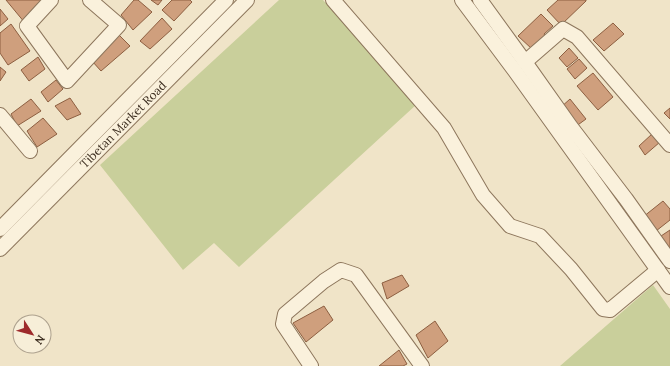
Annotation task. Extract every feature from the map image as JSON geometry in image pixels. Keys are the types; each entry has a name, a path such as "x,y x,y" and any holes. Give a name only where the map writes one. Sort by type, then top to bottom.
{"street":[{"path":"51,0 26,26 67,80 119,25 90,0"},
{"name":"Tibetan Market Road","path":"0,229 226,0"},
{"name":"Tibetan Market Road","path":"0,249 247,0"},
{"path":"333,0 444,128 483,195 510,226 540,236 603,309 610,310 658,270"},
{"path":"462,0 515,71 670,287"},
{"path":"480,0 670,261"},
{"path":"525,62 563,29 576,38 670,145"},
{"path":"0,115 30,151"},
{"path":"310,366 283,324 285,314 324,281 341,270 356,275 422,366"}],"green space":[{"path":"279,0 323,0 417,104 239,267 214,243 183,270 100,165"},
{"path":"653,285 670,309 670,366 560,366"}],"building":[{"path":"6,0 47,0 25,23"},
{"path":"134,0 138,0 152,12 133,30 121,15"},
{"path":"151,0 162,0 158,5"},
{"path":"172,0 190,0 192,2 174,21 162,10"},
{"path":"558,0 586,1 561,25 547,10"},
{"path":"0,9 8,19 0,26"},
{"path":"541,14 553,26 544,34 546,37 532,49 518,36"},
{"path":"162,18 172,29 150,49 140,41"},
{"path":"613,23 624,34 604,51 593,40"},
{"path":"11,24 30,51 8,65 0,53 0,33"},
{"path":"119,35 130,46 101,71 92,61"},
{"path":"569,48 578,58 567,67 559,58"},
{"path":"38,57 45,69 29,81 21,70"},
{"path":"579,59 587,68 575,79 567,69"},
{"path":"0,67 6,72 0,81"},
{"path":"593,73 613,97 598,110 577,86"},
{"path":"56,80 63,89 48,102 41,92"},
{"path":"70,98 81,114 67,120 55,106"},
{"path":"31,99 41,111 17,126 11,114"},
{"path":"570,99 586,119 575,127 560,108"},
{"path":"670,108 670,119 664,113"},
{"path":"43,118 57,134 37,147 27,131"},
{"path":"652,134 660,142 645,155 639,146"},
{"path":"663,201 670,209 670,220 656,231 643,217"},
{"path":"670,230 670,252 658,238"},
{"path":"402,275 409,286 387,299 382,283"},
{"path":"324,306 333,320 306,342 293,323"},
{"path":"435,321 448,341 428,358 416,335"},
{"path":"399,350 407,364 403,366 379,366"}]}
